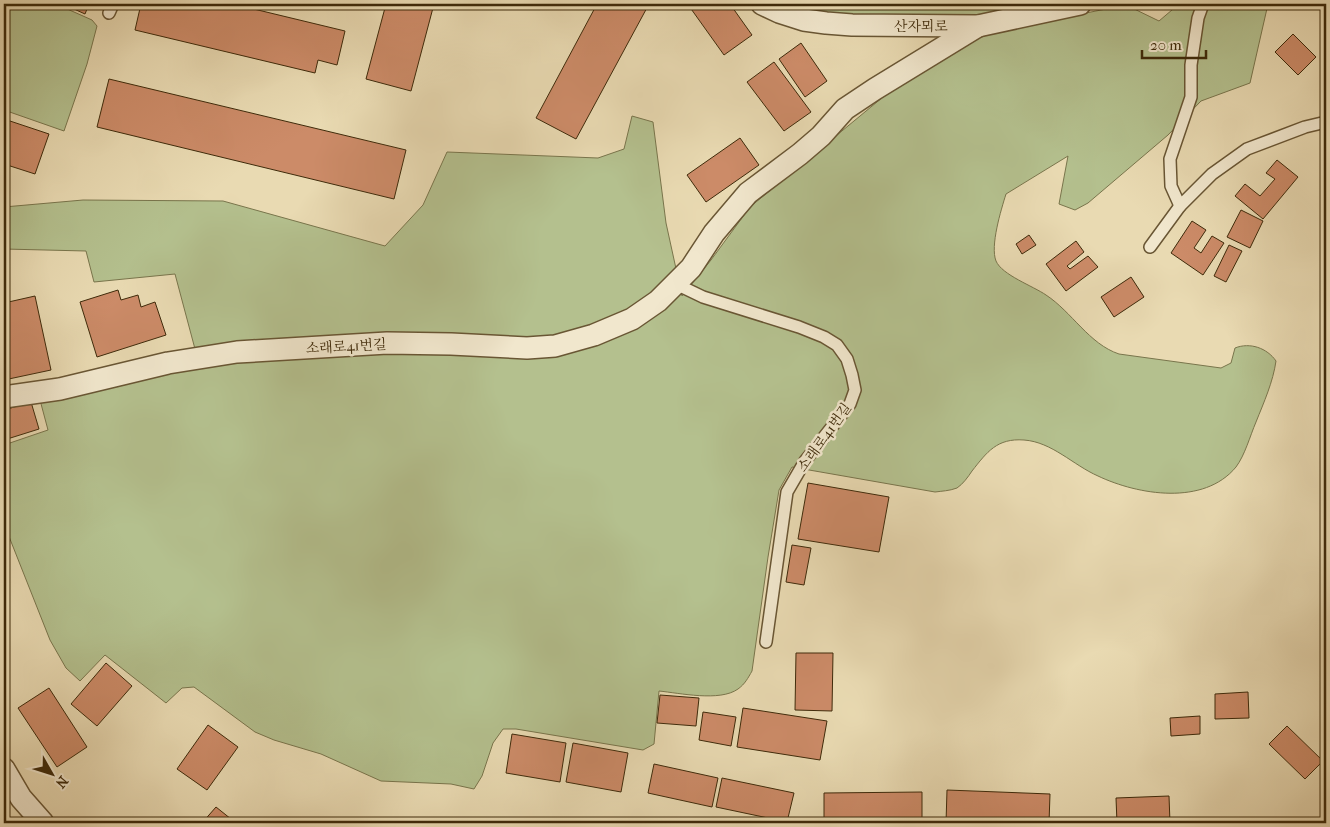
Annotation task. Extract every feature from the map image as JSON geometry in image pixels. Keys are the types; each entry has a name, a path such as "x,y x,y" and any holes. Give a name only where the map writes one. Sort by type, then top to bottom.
{"street":[{"name":"산자뫼로","path":"762,4 804,20 826,23 978,26 1080,4"},
{"name":"소래로41번길","path":"4,397 60,390 168,363 238,352 387,343 527,348 555,346 594,335 632,319 658,301 691,268 714,234 748,193 821,136 845,109 978,26"},
{"path":"4,769 21,798 43,823"}],"lane":[{"path":"1180,206 1171,186 1170,159 1191,97 1191,65 1198,18 1203,4"},
{"path":"1150,247 1180,206 1212,174 1247,149 1305,127 1326,122"},
{"name":"소래로41번길","path":"676,284 703,297 799,327 824,337 837,345 847,359 852,375 855,390 850,404 805,461 787,492 766,642"}],"green space":[{"path":"4,4 56,4 92,20 97,26 87,64 64,131 4,110"},
{"path":"779,4 1042,4 986,17 844,19"},
{"path":"1179,4 1268,4 1250,83 1201,101 1168,135 1088,203 1075,210 1059,204 1068,156 1006,194 994,246 996,261 999,266 1018,280 1046,295 1099,343 1119,354 1221,368 1231,363 1235,348 1241,346 1258,347 1272,356 1276,361 1273,377 1247,445 1236,467 1223,479 1207,488 1189,492 1151,492 1114,483 1089,471 1053,449 1024,440 1007,441 1000,444 988,452 957,488 935,492 792,467 779,490 752,671 743,685 730,693 710,696 659,691 654,744 643,750 516,729 503,729 493,743 482,776 474,789 451,784 381,781 321,754 274,740 255,732 194,687 182,688 166,703 105,655 80,681 66,668 50,640 4,522 4,445 48,430 40,400 195,349 175,274 94,282 86,251 4,249 4,207 83,200 223,201 385,246 423,205 447,152 598,158 624,149 632,116 653,122 666,223 682,296 750,207 883,97 976,35 1126,5 1159,21"}],"building":[{"path":"63,4 89,4 85,14"},
{"path":"141,4 233,4 345,31 337,65 318,60 315,73 135,30"},
{"path":"386,4 434,4 411,91 366,79"},
{"path":"597,4 649,4 576,139 536,118"},
{"path":"692,4 730,4 752,35 724,55 689,6"},
{"path":"1293,34 1316,57 1298,75 1275,52"},
{"path":"801,43 827,81 805,97 779,59"},
{"path":"774,62 811,112 784,131 747,82"},
{"path":"109,79 406,150 394,199 97,127"},
{"path":"4,119 49,134 35,174 4,164"},
{"path":"740,138 759,165 706,202 687,175"},
{"path":"1277,160 1298,177 1263,219 1235,196 1245,184 1260,196 1275,179 1266,173"},
{"path":"1241,210 1263,221 1250,248 1227,237"},
{"path":"1192,221 1206,230 1194,248 1201,253 1212,236 1224,243 1203,275 1171,253"},
{"path":"1029,235 1036,245 1022,254 1016,244"},
{"path":"1076,241 1084,252 1067,266 1070,269 1088,256 1098,267 1066,291 1046,264"},
{"path":"1229,245 1242,251 1226,282 1214,276"},
{"path":"1131,277 1144,297 1114,317 1101,297"},
{"path":"118,290 121,300 138,295 141,307 155,302 166,335 97,357 80,302"},
{"path":"35,296 51,370 4,380 4,303"},
{"path":"31,402 39,429 4,440 4,410"},
{"path":"808,483 889,497 879,552 798,539"},
{"path":"792,545 811,548 804,585 786,582"},
{"path":"796,653 833,653 832,711 795,710"},
{"path":"106,663 132,686 97,726 71,704"},
{"path":"49,688 87,747 57,767 18,708"},
{"path":"1248,692 1249,718 1215,719 1215,694"},
{"path":"660,695 699,698 696,726 657,723"},
{"path":"743,708 827,721 820,760 737,747"},
{"path":"703,712 736,717 731,746 699,740"},
{"path":"1200,716 1200,734 1171,736 1170,718"},
{"path":"208,725 238,747 207,790 177,769"},
{"path":"1287,726 1323,761 1305,779 1269,744"},
{"path":"512,734 566,743 560,782 506,773"},
{"path":"573,743 628,753 621,792 566,782"},
{"path":"654,764 718,778 712,807 648,793"},
{"path":"722,778 794,793 787,822 716,807"},
{"path":"947,790 1050,794 1049,823 946,823"},
{"path":"922,792 922,823 824,823 824,793"},
{"path":"1169,796 1170,823 1117,823 1116,798"},
{"path":"216,807 236,823 202,823"}]}
